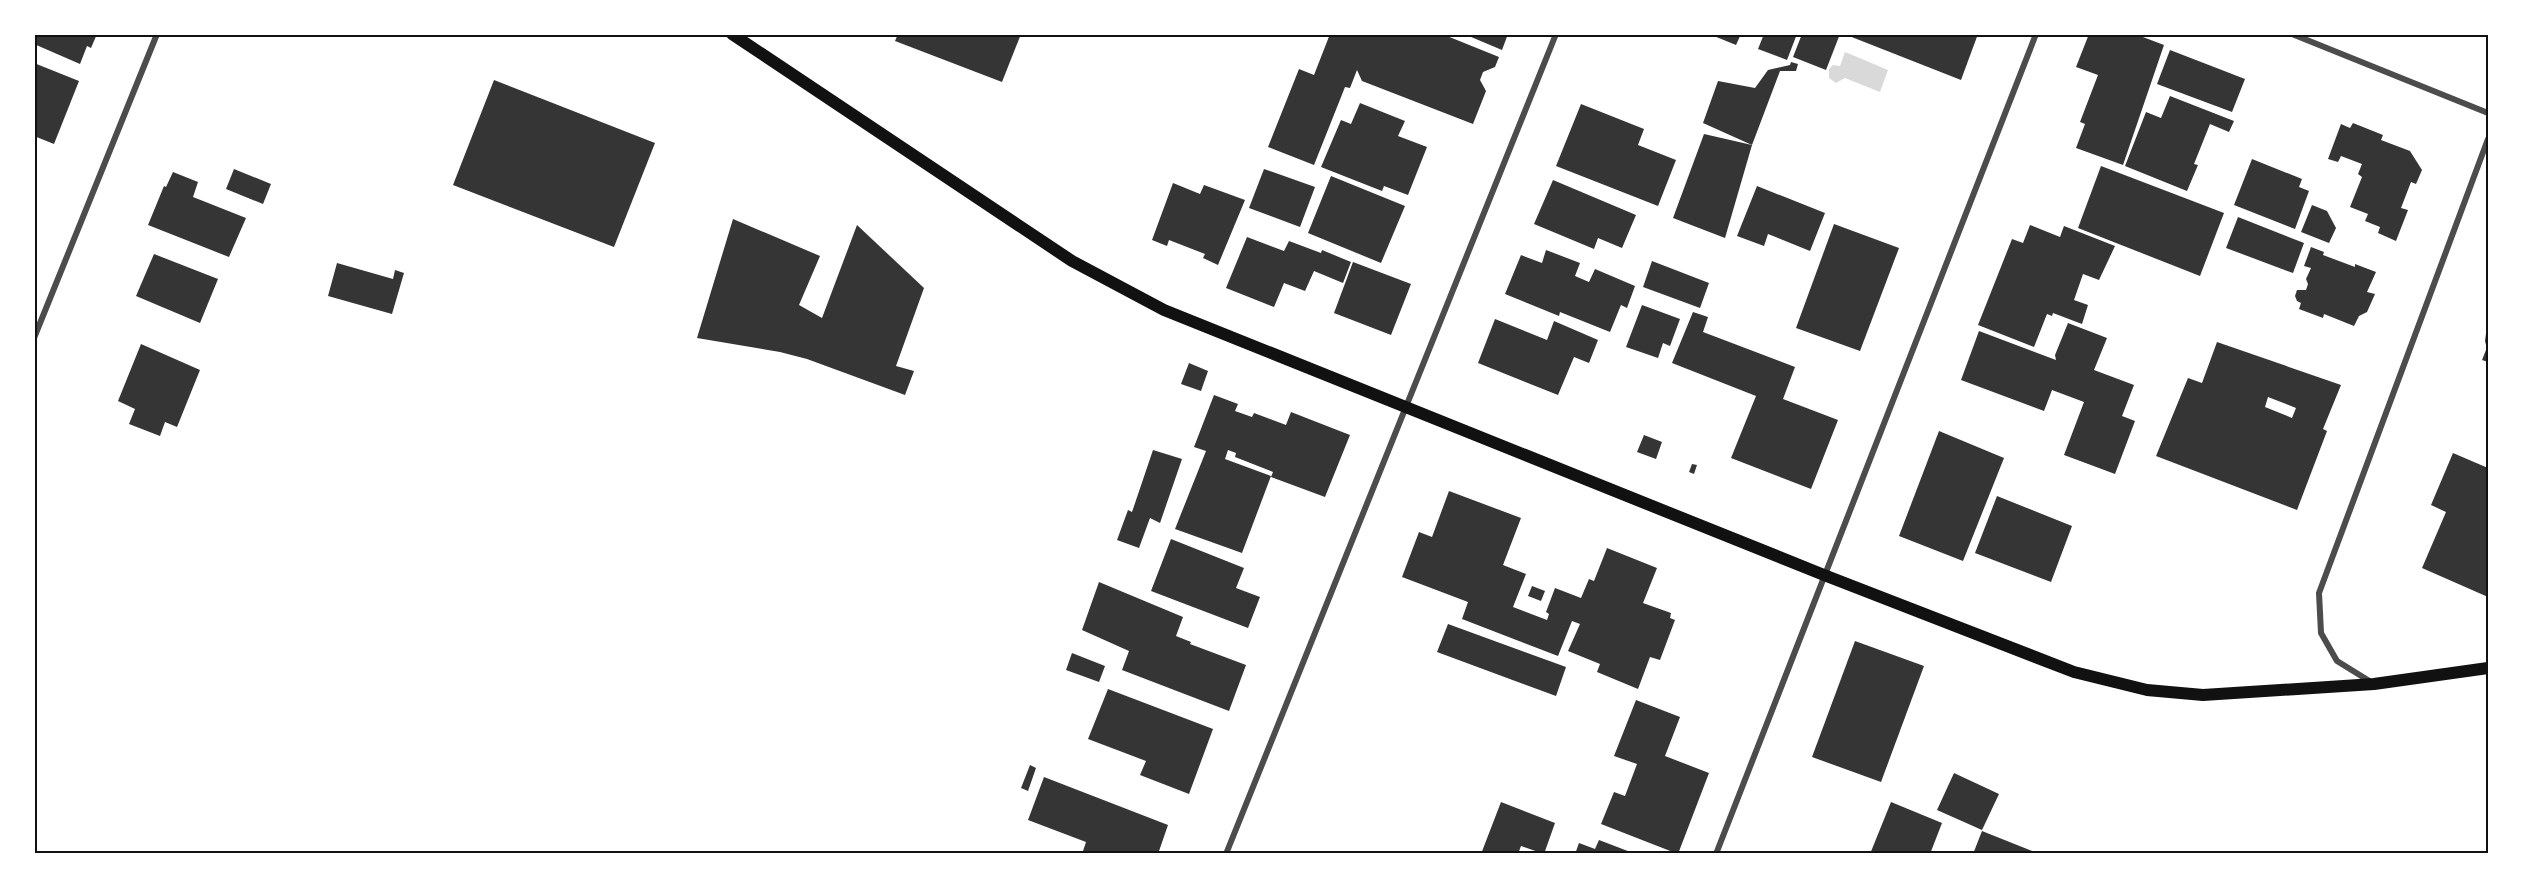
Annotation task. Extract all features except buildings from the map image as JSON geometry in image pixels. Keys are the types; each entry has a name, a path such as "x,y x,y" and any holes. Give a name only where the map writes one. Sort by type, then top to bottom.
{"main road":[{"path":"732,34 1071,261 1164,310 1824,575 2074,672 2147,690 2204,695 2374,684 2488,668"}],"street":[{"path":"34,338 157,34"},
{"path":"1226,854 1556,34"},
{"path":"1716,854 2036,34"},
{"path":"2292,34 2488,113"},
{"path":"2374,684 2337,661 2321,633 2319,593 2488,139"}],"shaded area":[{"path":"1845,52 1888,70 1880,92 1845,78 1836,83 1829,78 1829,69 1833,65 1840,66"}]}
